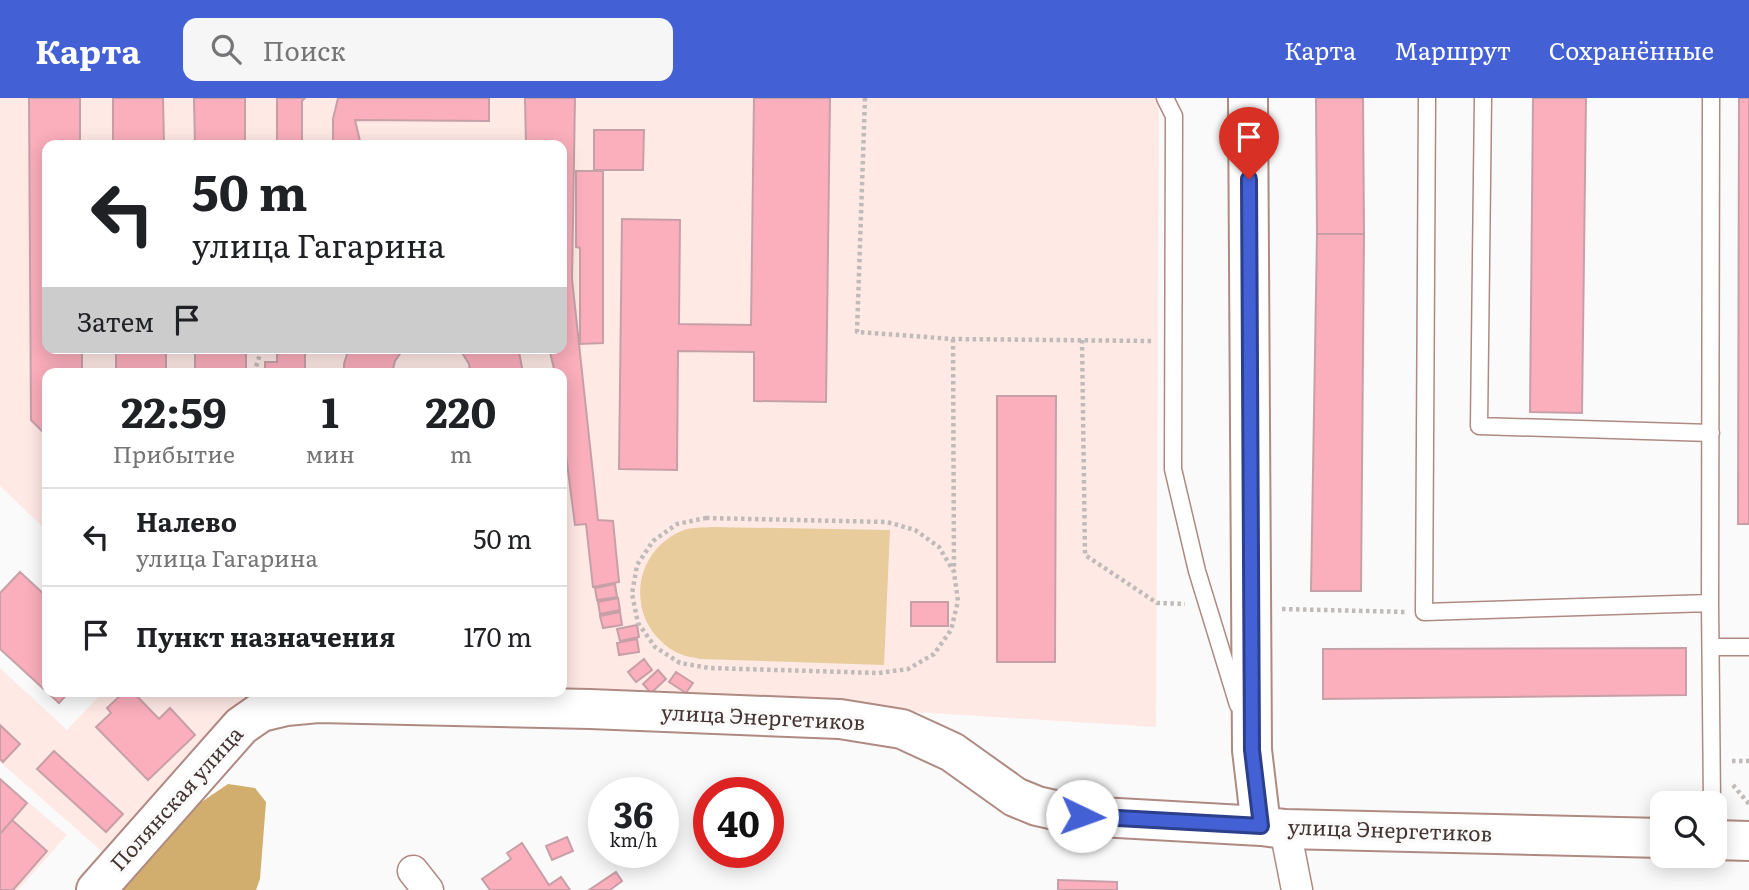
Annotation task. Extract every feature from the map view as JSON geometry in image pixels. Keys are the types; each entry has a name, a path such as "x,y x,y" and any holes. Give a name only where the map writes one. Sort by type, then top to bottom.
{"street":[{"path":"1248,98 1252,750 1273,827 1297,890"},
{"name":"улица Энергетиков","path":"261,712 318,703 590,709 840,719 902,729 952,752 1015,797 1037,806 1082,816 1273,827 1650,838"},
{"name":"Полянская улица","path":"96,890 241,726 261,712"},
{"path":"1727,840 1749,841"}],"lane":[{"path":"1165,98 1174,116 1173,469 1197,571 1252,750"},
{"path":"1427,98 1424,612 1710,603"},
{"path":"1483,98 1479,426 1711,433"},
{"path":"1711,98 1712,791"},
{"path":"1712,647 1749,647"}],"path":[{"path":"865,98 857,332 953,339 1174,342"},
{"path":"953,339 954,572 958,601 951,630 934,654 908,669 879,673 709,668 680,663 655,647 638,623 632,594 637,565 653,541 677,524 706,518 887,522 915,530 939,547 954,572"},
{"path":"1082,340 1085,555 1157,603"},
{"path":"1251,609 1424,612"}],"shaded area":[{"path":"0,98 1159,98 1156,727 724,700 240,708 107,856 0,762 0,668 67,730 98,697 567,697 567,368 42,368 42,526 0,486"},
{"path":"711,527 890,530 884,665 700,659 674,651 658,638 647,623 641,606 640,587 644,570 653,554 666,540 687,529"},
{"path":"0,778 67,835 18,890 0,890"},
{"path":"228,784 255,788 266,802 260,879 256,890 123,890 197,805"}],"building":[{"path":"29,98 80,98 80,140 42,140 42,354 82,354 82,368 42,368 42,431 31,420"},
{"path":"113,98 163,98 164,140 113,140"},
{"path":"194,98 245,98 245,140 195,140"},
{"path":"277,98 305,98 302,101 302,140 277,140"},
{"path":"338,98 489,98 489,121 355,120 360,140 333,140 333,119"},
{"path":"525,98 575,98 572,279 598,520 613,521 619,582 593,587 586,524 575,525 567,463 567,368 554,368 550,354 567,354 567,140 526,140"},
{"path":"754,98 830,98 826,402 754,401 754,352 678,351 677,470 619,469 622,219 680,220 679,324 751,325"},
{"path":"1316,98 1363,98 1364,234 1317,234"},
{"path":"1533,98 1586,98 1582,413 1530,412"},
{"path":"1739,98 1749,98 1749,524 1738,524"},
{"path":"594,130 644,130 643,170 594,170"},
{"path":"576,171 603,171 603,343 580,344 580,248 576,247"},
{"path":"1317,234 1364,234 1361,591 1311,591"},
{"path":"116,354 166,354 166,368 116,368"},
{"path":"195,354 246,354 246,368 195,368"},
{"path":"277,354 305,354 305,368 265,368 265,362 277,362"},
{"path":"347,354 400,354 393,368 344,368"},
{"path":"463,354 519,354 522,368 469,368"},
{"path":"997,396 1056,396 1055,662 997,662"},
{"path":"20,572 42,592 42,687 0,649 0,593"},
{"path":"615,584 617,597 597,600 595,588"},
{"path":"618,598 620,610 600,614 598,602"},
{"path":"911,602 948,602 948,626 911,626"},
{"path":"620,612 622,625 603,628 600,616"},
{"path":"637,625 639,637 620,641 617,629"},
{"path":"637,639 639,652 619,655 617,643"},
{"path":"1686,648 1686,695 1323,699 1323,649"},
{"path":"644,659 652,670 636,682 628,672"},
{"path":"658,670 666,679 651,693 643,684"},
{"path":"676,672 693,683 686,693 669,682"},
{"path":"52,697 64,697 59,703"},
{"path":"119,697 138,697 159,719 170,708 195,735 148,780 96,727 111,713 107,708"},
{"path":"0,725 20,744 3,762 0,759"},
{"path":"54,751 123,814 106,832 37,769"},
{"path":"0,779 27,803 0,834"},
{"path":"12,820 47,851 13,890 0,890 0,834"},
{"path":"567,837 573,851 552,860 546,846"},
{"path":"522,843 549,885 561,877 570,890 490,890 482,879 511,859 507,853"},
{"path":"616,872 622,881 610,890 589,890"},
{"path":"1058,880 1117,882 1117,890 1058,890"}],"route":[{"path":"1082,816 1261,826 1252,750 1249,179"}]}
